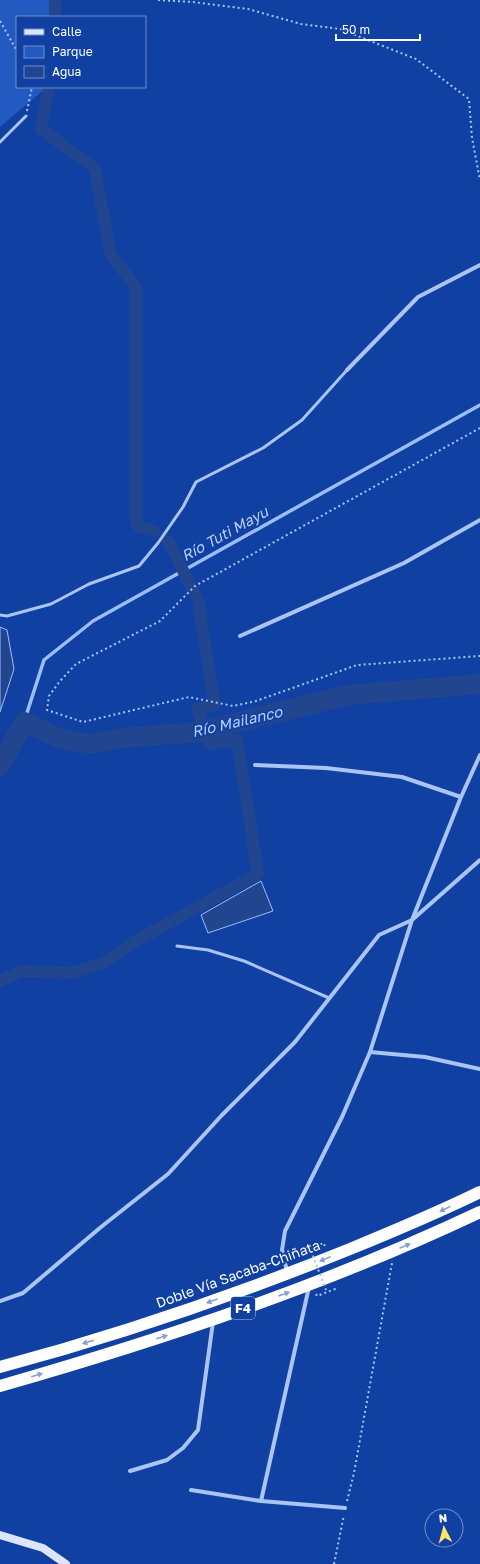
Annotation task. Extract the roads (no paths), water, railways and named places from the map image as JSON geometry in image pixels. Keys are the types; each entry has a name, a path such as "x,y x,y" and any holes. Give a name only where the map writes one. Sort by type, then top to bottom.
{"highway":[{"name":"Doble Vía Sacaba-Chiñata","path":"0,1367 70,1348 198,1306 288,1274 438,1213 480,1192"},
{"name":"F4","path":"0,1386 104,1356 310,1285 480,1212"}],"street":[{"path":"347,370 418,297 480,265"},
{"path":"240,636 404,563 480,520"},
{"path":"288,1274 282,1250 285,1231 342,1117 370,1052 412,920 461,797 480,755"},
{"path":"255,765 326,768 402,777 461,797"},
{"path":"0,1302 23,1293 101,1227 168,1174 222,1115 295,1042 379,935 412,920 480,860"},
{"path":"370,1052 425,1057 480,1069"},
{"path":"261,1501 310,1285"},
{"path":"130,1471 167,1460 183,1448 198,1430 213,1319"},
{"path":"191,1490 261,1501 345,1508"},
{"path":"0,1535 43,1548 66,1564"}],"lane":[{"path":"0,142 26,116"},
{"path":"0,615 7,616 51,604 89,584 139,566 170,525 196,482 263,448 302,420 347,370"},
{"path":"177,946 208,950 244,961 329,998"}],"water":[{"path":"0,627 7,630 14,669 0,712"},
{"path":"261,881 273,911 208,933 201,915"}],"waterway":[{"path":"55,0 55,16"},
{"path":"49,88 41,129 95,168 110,253 136,287 136,523 140,527 155,531"},
{"name":"Río Tuti Mayu","path":"24,722 44,660 93,621 480,405"},
{"path":"0,981 21,971 71,973 104,963 132,943 258,874 237,740 209,744 197,709 215,705 198,600 168,541"},
{"name":"Río Mailanco","path":"0,766 24,722 61,739 91,744 122,738 199,732 348,695 480,684"}]}
